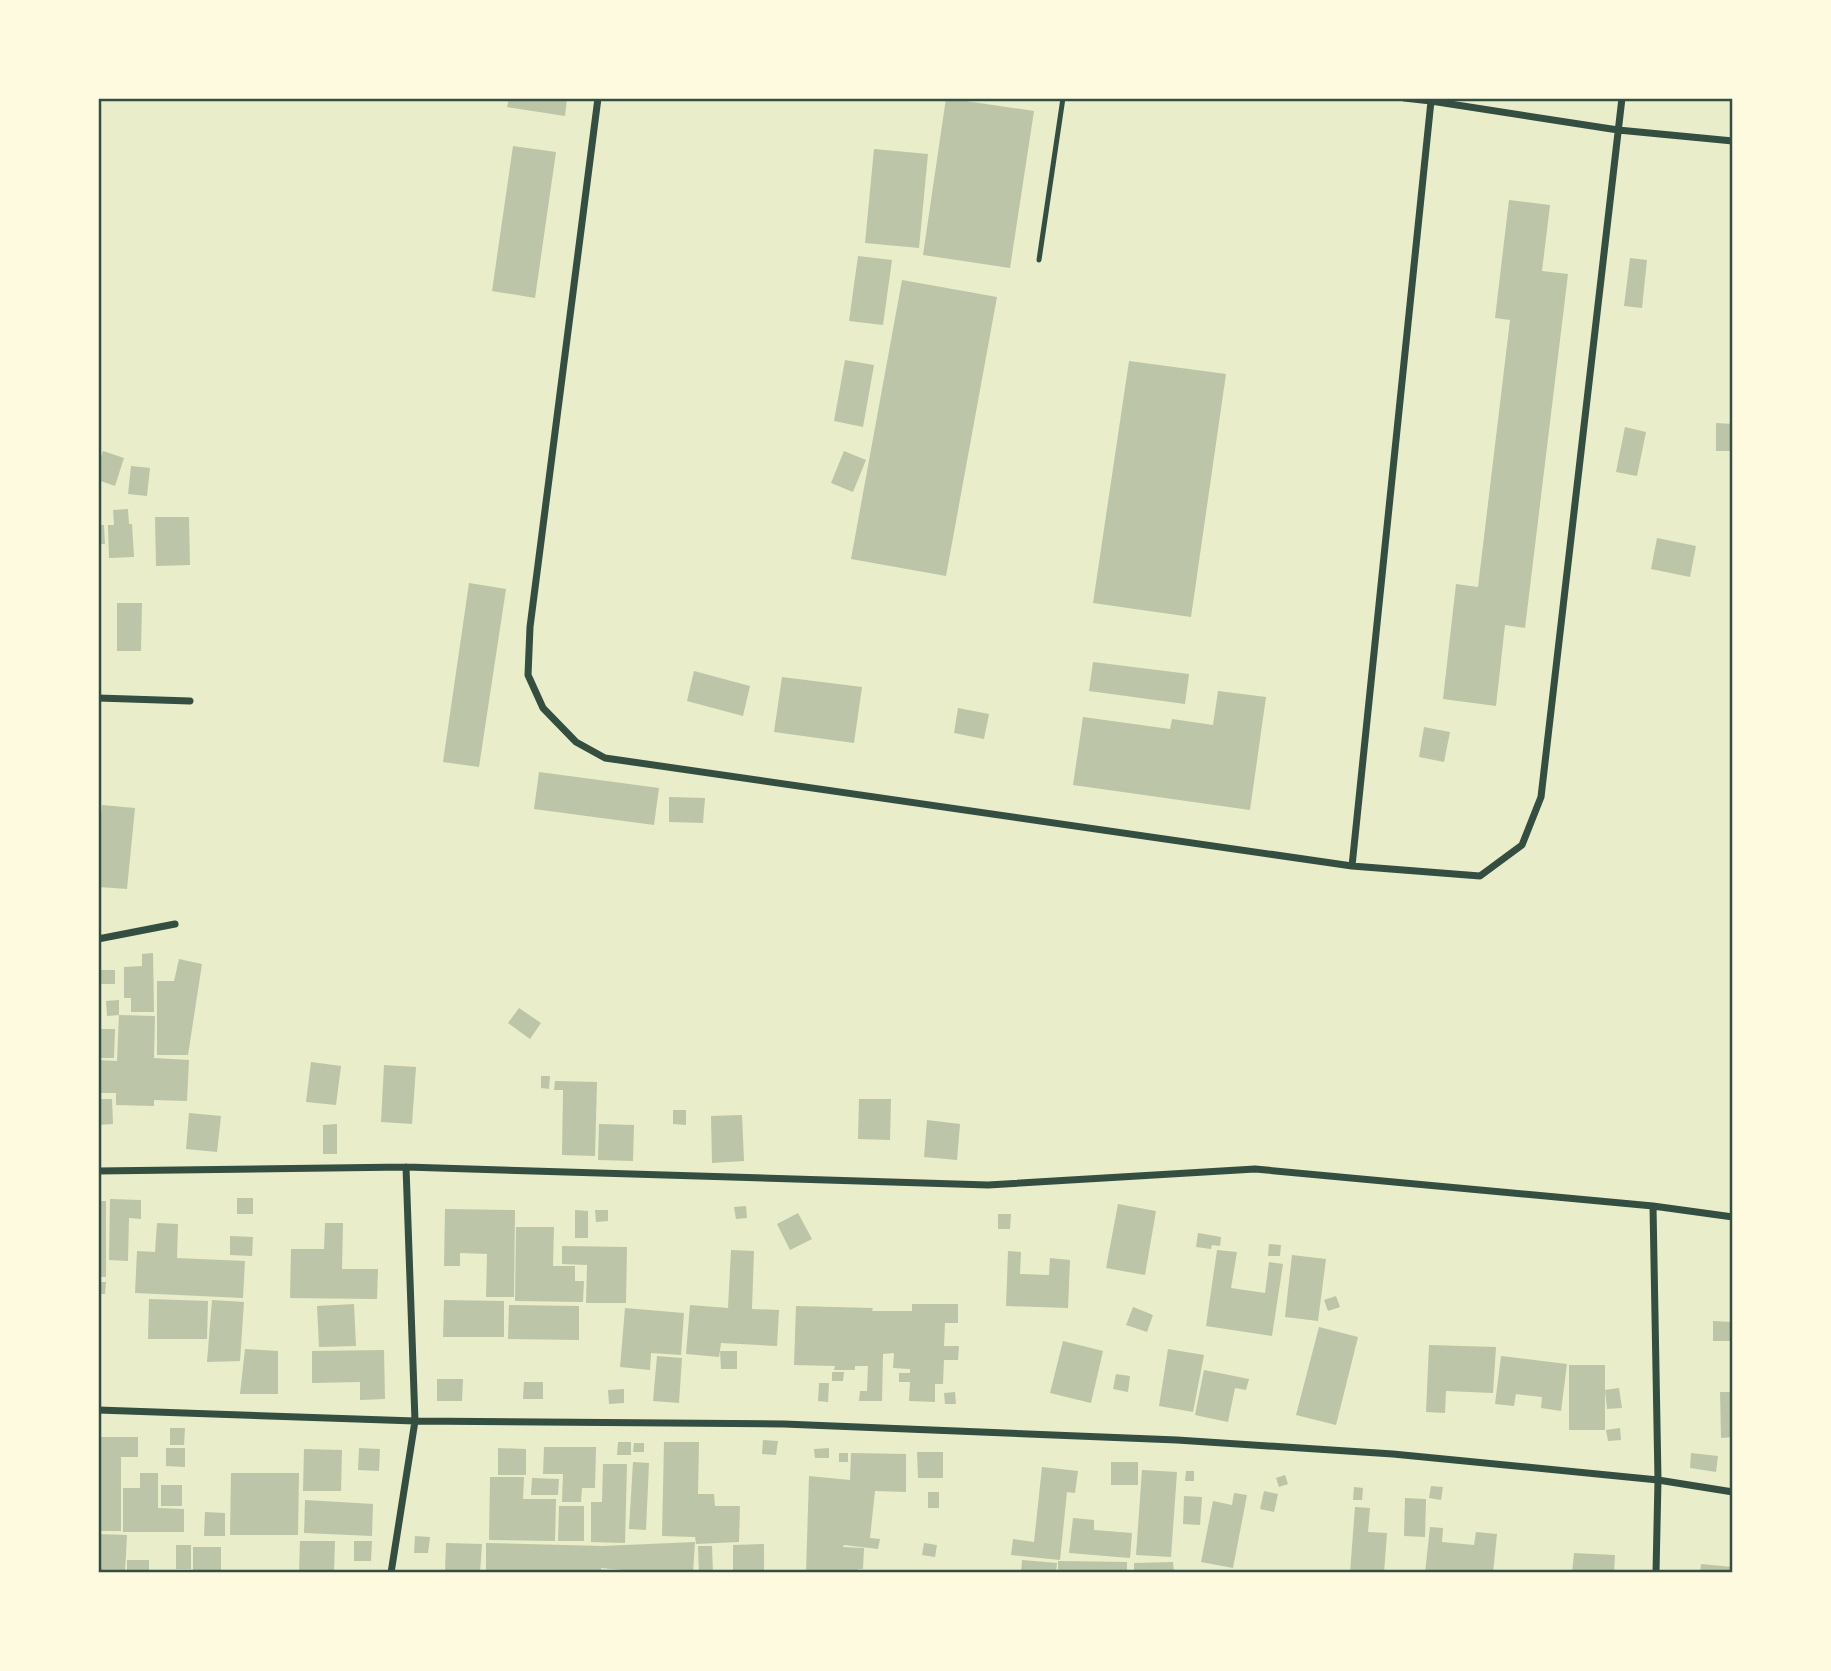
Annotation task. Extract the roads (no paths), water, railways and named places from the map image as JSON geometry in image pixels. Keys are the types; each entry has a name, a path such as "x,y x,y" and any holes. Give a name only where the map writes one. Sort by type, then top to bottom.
{"street":[{"path":"598,98 530,626 528,663 528,675 543,708 576,743 605,758 1352,866 1480,876 1522,845 1541,797 1622,98"},
{"path":"1404,98 1619,130 1733,141"},
{"path":"1352,866 1431,100"},
{"path":"98,698 190,701"},
{"path":"98,939 175,924"},
{"path":"98,1171 406,1167 988,1185 1255,1169 1653,1206 1733,1217"},
{"path":"391,1573 415,1421 406,1167"},
{"path":"1653,1206 1658,1480 1656,1573"},
{"path":"98,1410 415,1421 784,1423 1163,1439 1393,1454 1658,1480 1733,1492"}],"lane":[{"path":"1039,260 1063,98"}]}
